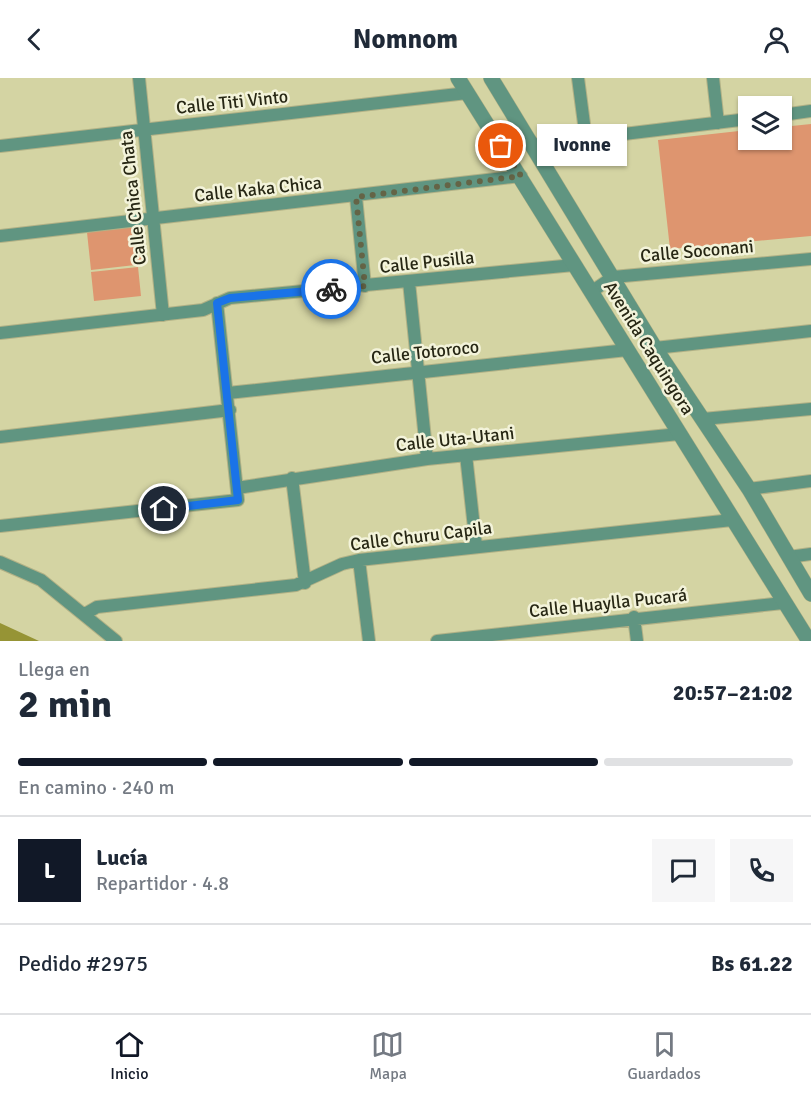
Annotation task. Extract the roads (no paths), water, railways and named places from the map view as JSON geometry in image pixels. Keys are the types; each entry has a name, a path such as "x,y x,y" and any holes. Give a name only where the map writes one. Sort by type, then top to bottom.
{"street":[{"name":"Calle Chica Chata","path":"139,78 163,315"},
{"name":"Avenida Caquingora","path":"458,78 521,176 783,603 808,638"},
{"name":"Avenida Caquingora","path":"491,78 655,348 749,489 811,594"},
{"path":"578,78 586,139"},
{"path":"713,78 718,123"},
{"name":"Calle Titi Vinto","path":"0,146 326,111 467,93"},
{"path":"792,114 811,111"},
{"path":"533,146 738,120"},
{"name":"Calle Kaka Chica","path":"0,236 356,197 521,176"},
{"path":"356,197 365,286"},
{"name":"Calle Soconani","path":"591,292 613,277 811,259"},
{"name":"Calle Pusilla","path":"0,333 203,310 230,298 574,265"},
{"path":"409,282 427,459"},
{"path":"217,303 238,494"},
{"path":"655,348 811,330"},
{"name":"Calle Totoroco","path":"228,393 627,350"},
{"path":"703,419 811,408"},
{"path":"0,437 230,410"},
{"name":"Calle Uta-Utani","path":"0,526 238,494 292,478 427,459 679,434"},
{"path":"466,455 476,546"},
{"path":"292,478 305,583"},
{"path":"749,489 811,481"},
{"name":"Calle Churu Capila","path":"85,614 97,608 285,587 305,583 342,564 359,560 732,520"},
{"path":"789,557 811,554"},
{"path":"359,560 369,641"},
{"path":"0,562 41,580 116,641"},
{"name":"Calle Huaylla Pucará","path":"437,641 634,617 783,603"},
{"path":"634,617 637,641"}],"place":[{"name":"Ivonne","path":"501,146"}]}
